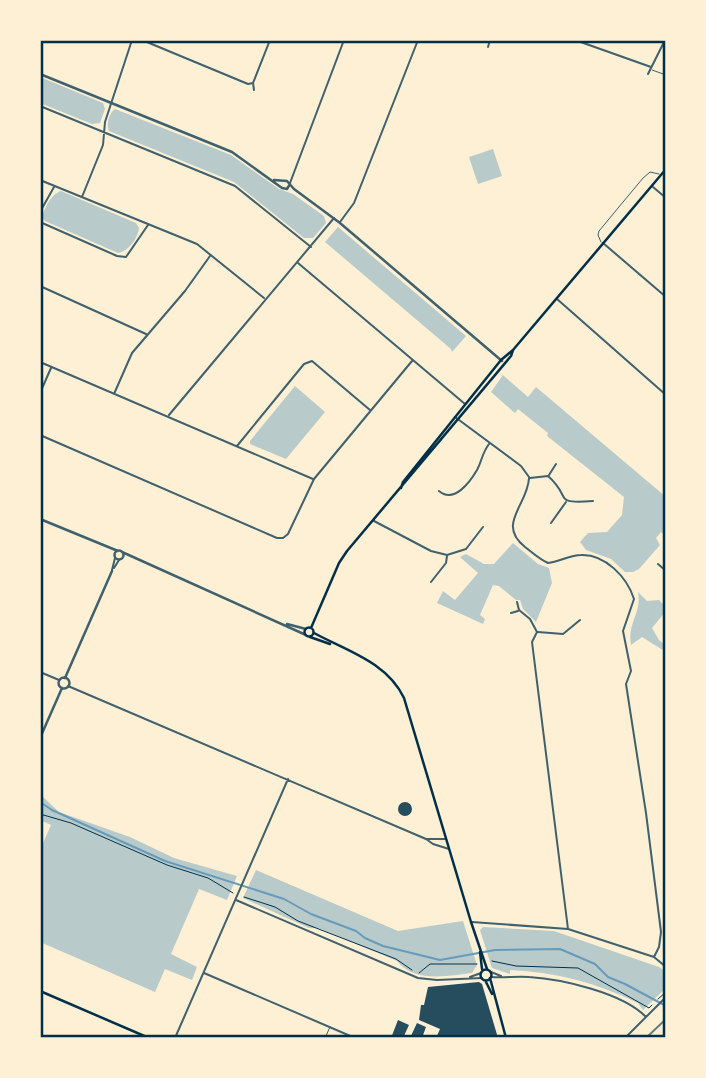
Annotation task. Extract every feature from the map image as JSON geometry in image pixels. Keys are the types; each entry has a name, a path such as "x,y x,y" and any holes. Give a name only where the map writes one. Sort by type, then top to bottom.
{"main road":[{"path":"311,628 340,563 373,520 666,169"},
{"path":"308,636 306,629 311,628"},
{"path":"311,628 314,633 381,667 398,685 479,948 488,962 487,969 506,1038"},
{"path":"308,636 314,633"},
{"path":"308,636 340,647"},
{"path":"479,948 483,979 494,997"},
{"path":"482,972 487,969"},
{"path":"483,979 491,976"},
{"path":"40,990 149,1038"},
{"path":"567,1038 594,1038"}],"street":[{"path":"82,197 103,145 105,122 132,40"},
{"path":"142,40 248,84 253,83"},
{"path":"254,90 253,83 270,40"},
{"path":"40,74 232,152 287,189 344,40"},
{"path":"340,223 354,203 418,40"},
{"path":"488,47 490,40"},
{"path":"575,40 651,68"},
{"path":"648,74 665,40"},
{"path":"40,106 235,186 311,247"},
{"path":"40,180 197,244 265,299"},
{"path":"274,180 287,181 334,218 503,361"},
{"path":"40,212 55,186"},
{"path":"652,186 666,198"},
{"path":"168,416 334,218"},
{"path":"40,222 117,256 126,257 148,224"},
{"path":"603,243 666,297"},
{"path":"114,394 129,358 185,291 210,255"},
{"path":"297,262 467,406"},
{"path":"40,286 147,335"},
{"path":"557,299 666,395"},
{"path":"40,435 277,538 283,538 288,534 314,479 412,360"},
{"path":"237,446 304,364 312,361 371,410"},
{"path":"40,362 314,479"},
{"path":"40,394 52,367"},
{"path":"457,419 521,466 529,478 529,486 514,520 514,535 522,544 545,562 557,562 582,555 606,563 618,572 634,599 623,631 631,671 626,684 661,932 659,947 654,957"},
{"path":"439,491 450,496 459,491 478,468 489,443"},
{"path":"548,476 556,464"},
{"path":"529,478 548,476"},
{"path":"548,476 567,501 593,501"},
{"path":"551,523 567,501"},
{"path":"40,519 308,636"},
{"path":"373,520 431,551 447,555 466,550 483,527"},
{"path":"103,546 118,558 141,562"},
{"path":"40,672 59,680 65,678 120,552"},
{"path":"118,558 120,552"},
{"path":"431,582 446,563 447,555"},
{"path":"658,564 666,571"},
{"path":"517,601 519,610 530,619 537,632"},
{"path":"511,613 519,610"},
{"path":"537,632 563,634 580,620"},
{"path":"277,621 306,629"},
{"path":"537,632 532,642 568,929"},
{"path":"65,678 69,681 68,686"},
{"path":"59,680 58,685 62,688"},
{"path":"40,738 62,688 68,686 450,849"},
{"path":"175,1038 288,779"},
{"path":"426,839 446,839"},
{"path":"235,900 418,978 483,979"},
{"path":"471,922 568,929 654,957 666,967"},
{"path":"203,972 355,1038"},
{"path":"469,978 482,972"},
{"path":"491,976 543,978 588,988 629,1005 646,1017"},
{"path":"625,1038 665,998"}],"lane":[{"path":"651,68 666,75"},
{"path":"603,243 598,238 599,230 643,178 650,172 661,175"},
{"path":"326,1038 330,1027"}],"path":[{"path":"40,814 71,823 167,865 208,878 233,893"},
{"path":"243,896 275,907 298,921 396,960 414,972 421,972 430,964 479,964"},
{"path":"488,962 516,966 578,968 649,1008 654,1003"},
{"path":"660,996 666,992"}],"shaded area":[{"path":"40,77 103,103 105,109 100,123 92,124 40,103"},
{"path":"115,109 231,155 279,189 293,194 324,216 326,223 313,238 304,238 234,182 109,131 109,119"},
{"path":"493,149 502,176 478,184 469,157"},
{"path":"61,191 136,223 139,228 132,244 118,253 45,221 42,218 46,206 54,195"},
{"path":"338,227 466,336 452,352 325,242"},
{"path":"503,375 528,397 536,387 666,497 666,534 661,532 656,538 660,545 639,569 625,572 611,559 586,550 580,542 588,533 607,532 622,515 624,497 547,436 548,433 518,409 515,413 491,392"},
{"path":"295,386 325,412 286,459 250,444 250,441"},
{"path":"513,543 538,564 549,568 552,583 536,622 523,609 520,600 516,600 499,586 493,585 480,615 485,619 483,624 437,603 443,591 455,600 478,573 460,557 466,554 484,564 494,564"},
{"path":"638,592 647,601 659,600 666,607 666,611 652,628 666,646 666,652 642,637 631,645"},
{"path":"40,794 59,812 130,837 174,858 237,876 227,900 199,889 171,954 197,967 192,980 165,969 155,992 40,942 40,850 51,825 40,820"},
{"path":"256,870 398,931 463,921 477,965 472,973 432,976 413,973 397,961 318,928 309,928 243,898"},
{"path":"483,927 554,931 659,967 666,972 666,988 643,1010 638,1003 592,984 544,973 510,970 510,974 492,968 480,930"}],"building":[{"path":"405,802 410,804 410,814 405,816 400,814 398,809 400,804"},
{"path":"479,982 482,984 498,1038 436,1038 440,1029 419,1020 428,987"},
{"path":"398,1020 409,1025 403,1038 391,1038"},
{"path":"417,1023 426,1027 422,1038 410,1038"}],"waterway":[{"path":"40,802 52,810 165,861 284,899 383,946 440,960 495,950 560,949 595,964 608,977 666,1006"}],"railway":[{"path":"646,1038 666,1019"}]}
